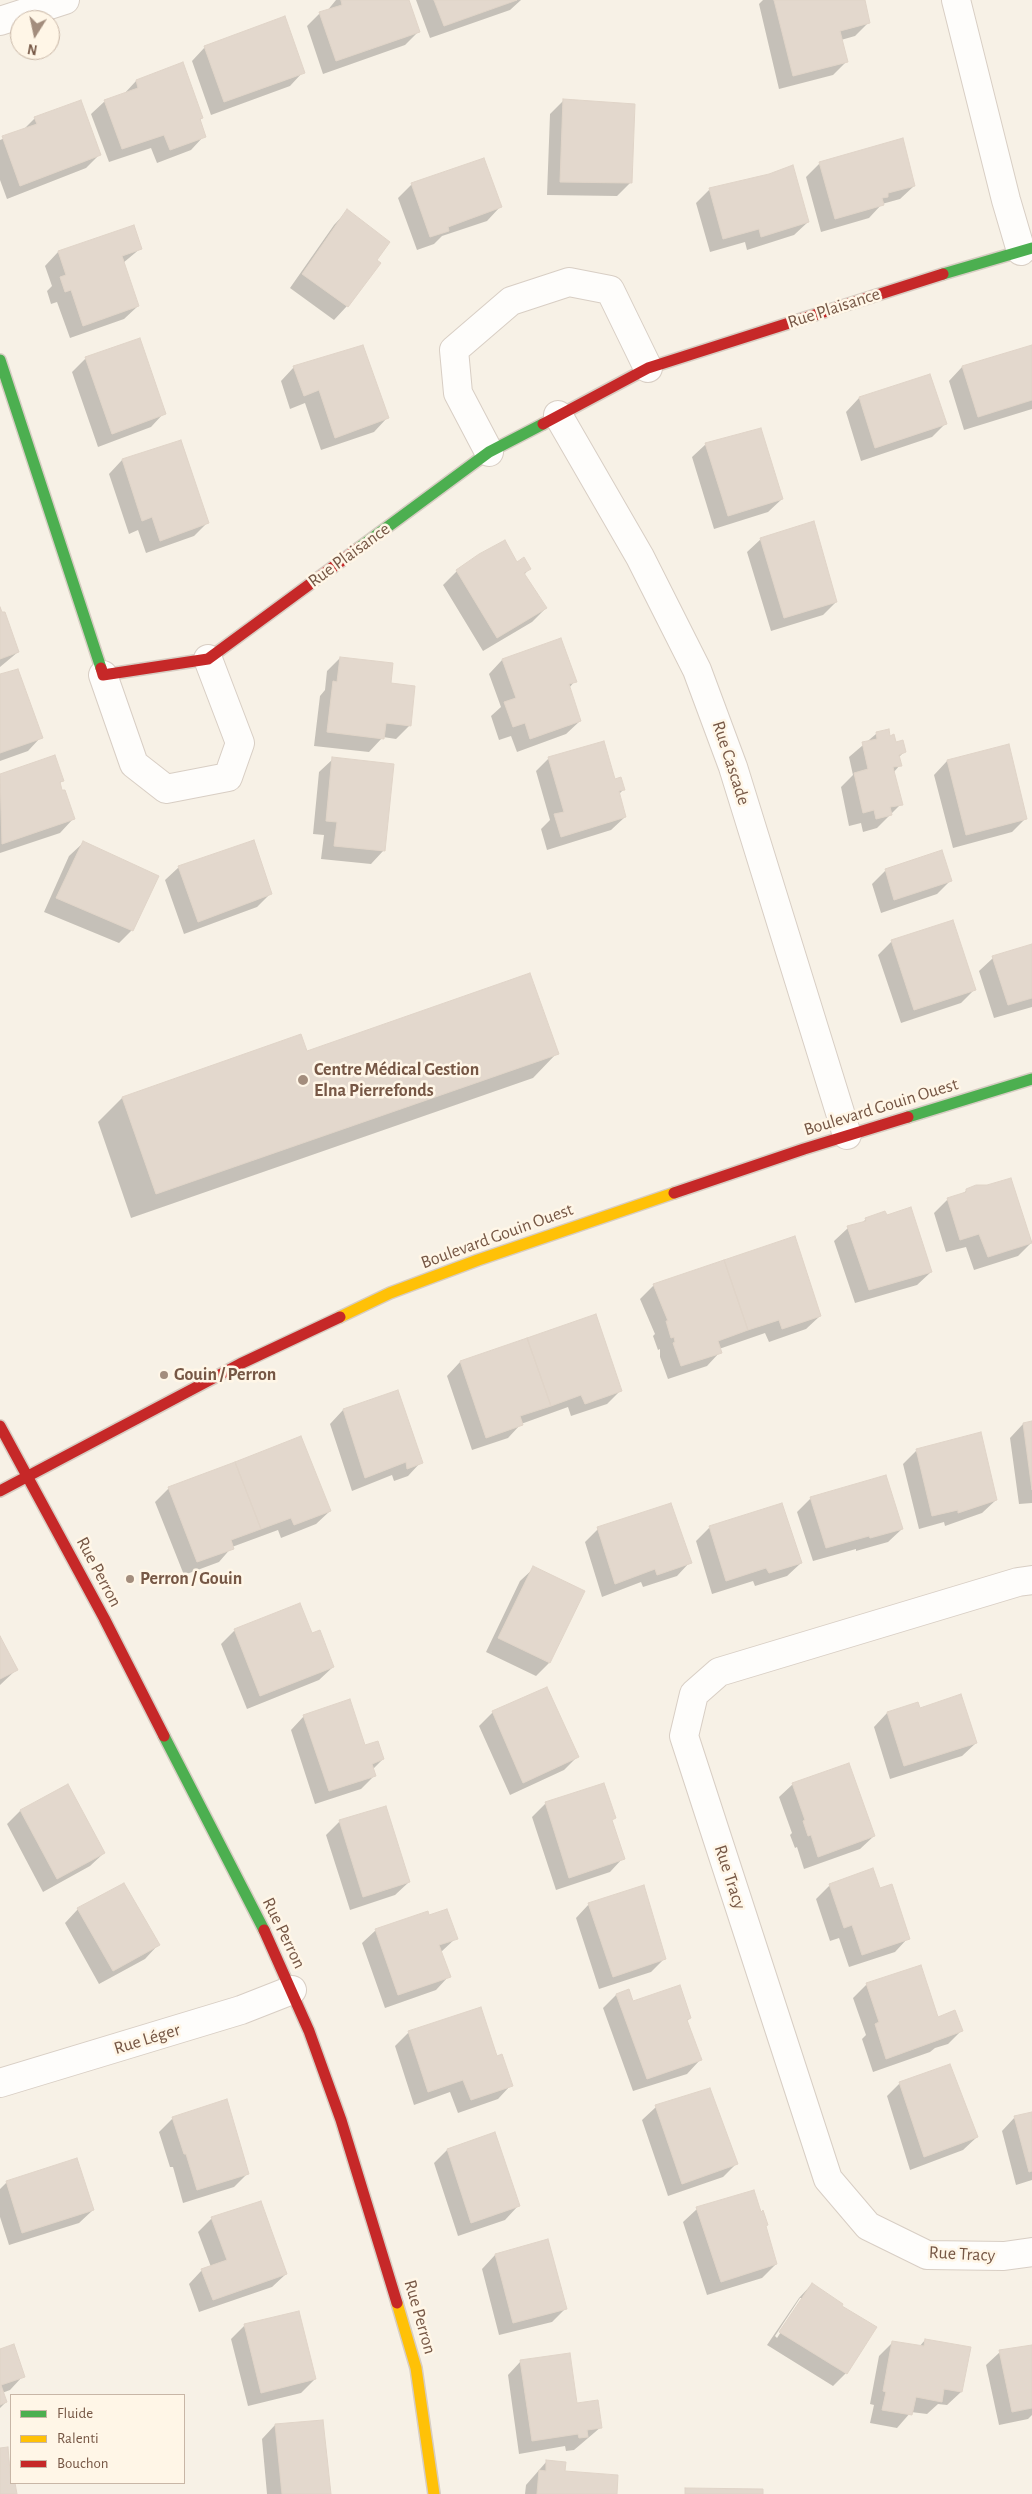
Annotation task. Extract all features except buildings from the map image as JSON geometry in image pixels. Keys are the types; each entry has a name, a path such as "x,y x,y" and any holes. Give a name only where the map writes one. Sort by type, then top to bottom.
{"street":[{"path":"0,21 65,0"},
{"name":"Rue Plaisance","path":"103,675 208,659 490,452 648,368 964,267 1026,250 1006,200 956,0"},
{"path":"490,452 458,393 454,350 511,301 569,282 610,290 648,368"},
{"path":"0,360 134,764 166,789 228,777 240,743 208,659"},
{"name":"Rue Cascade","path":"558,415 662,597 684,640 706,693 733,767 847,1135"},
{"name":"Boulevard Gouin Ouest","path":"0,1491 240,1364 390,1294 541,1238 847,1135 1032,1079"},
{"name":"Rue Perron","path":"0,1426 28,1475 267,1936 292,1990 341,2120 416,2368 434,2494"},
{"name":"Rue Tracy","path":"1032,1580 1018,1582 719,1672 694,1694 684,1736 828,2179 868,2226 927,2255 1004,2256 1032,2252"},
{"name":"Rue Léger","path":"0,2083 241,2010 292,1990"}],"traffic: fast":[{"path":"943,274 1032,248"},
{"path":"0,360 101,668"},
{"path":"359,548 489,452 543,424"},
{"path":"908,1117 1032,1079"},
{"path":"164,1736 264,1930"}],"traffic: slow":[{"path":"340,1317 390,1293 478,1260 674,1193"},
{"path":"397,2303 416,2368 434,2494"}],"traffic: jam":[{"path":"543,424 648,368 943,274"},
{"path":"101,668 103,675 208,659 359,548"},
{"path":"674,1193 804,1149 908,1117"},
{"path":"0,1491 240,1364 340,1317"},
{"path":"0,1426 104,1618 164,1736"},
{"path":"264,1930 309,2031 341,2120 397,2303"}],"place":[{"name":"Centre Médical Gestion Elna Pierrefonds","path":"303,1080"},
{"name":"Gouin / Perron","path":"164,1375"},
{"name":"Perron / Gouin","path":"130,1579"}]}
